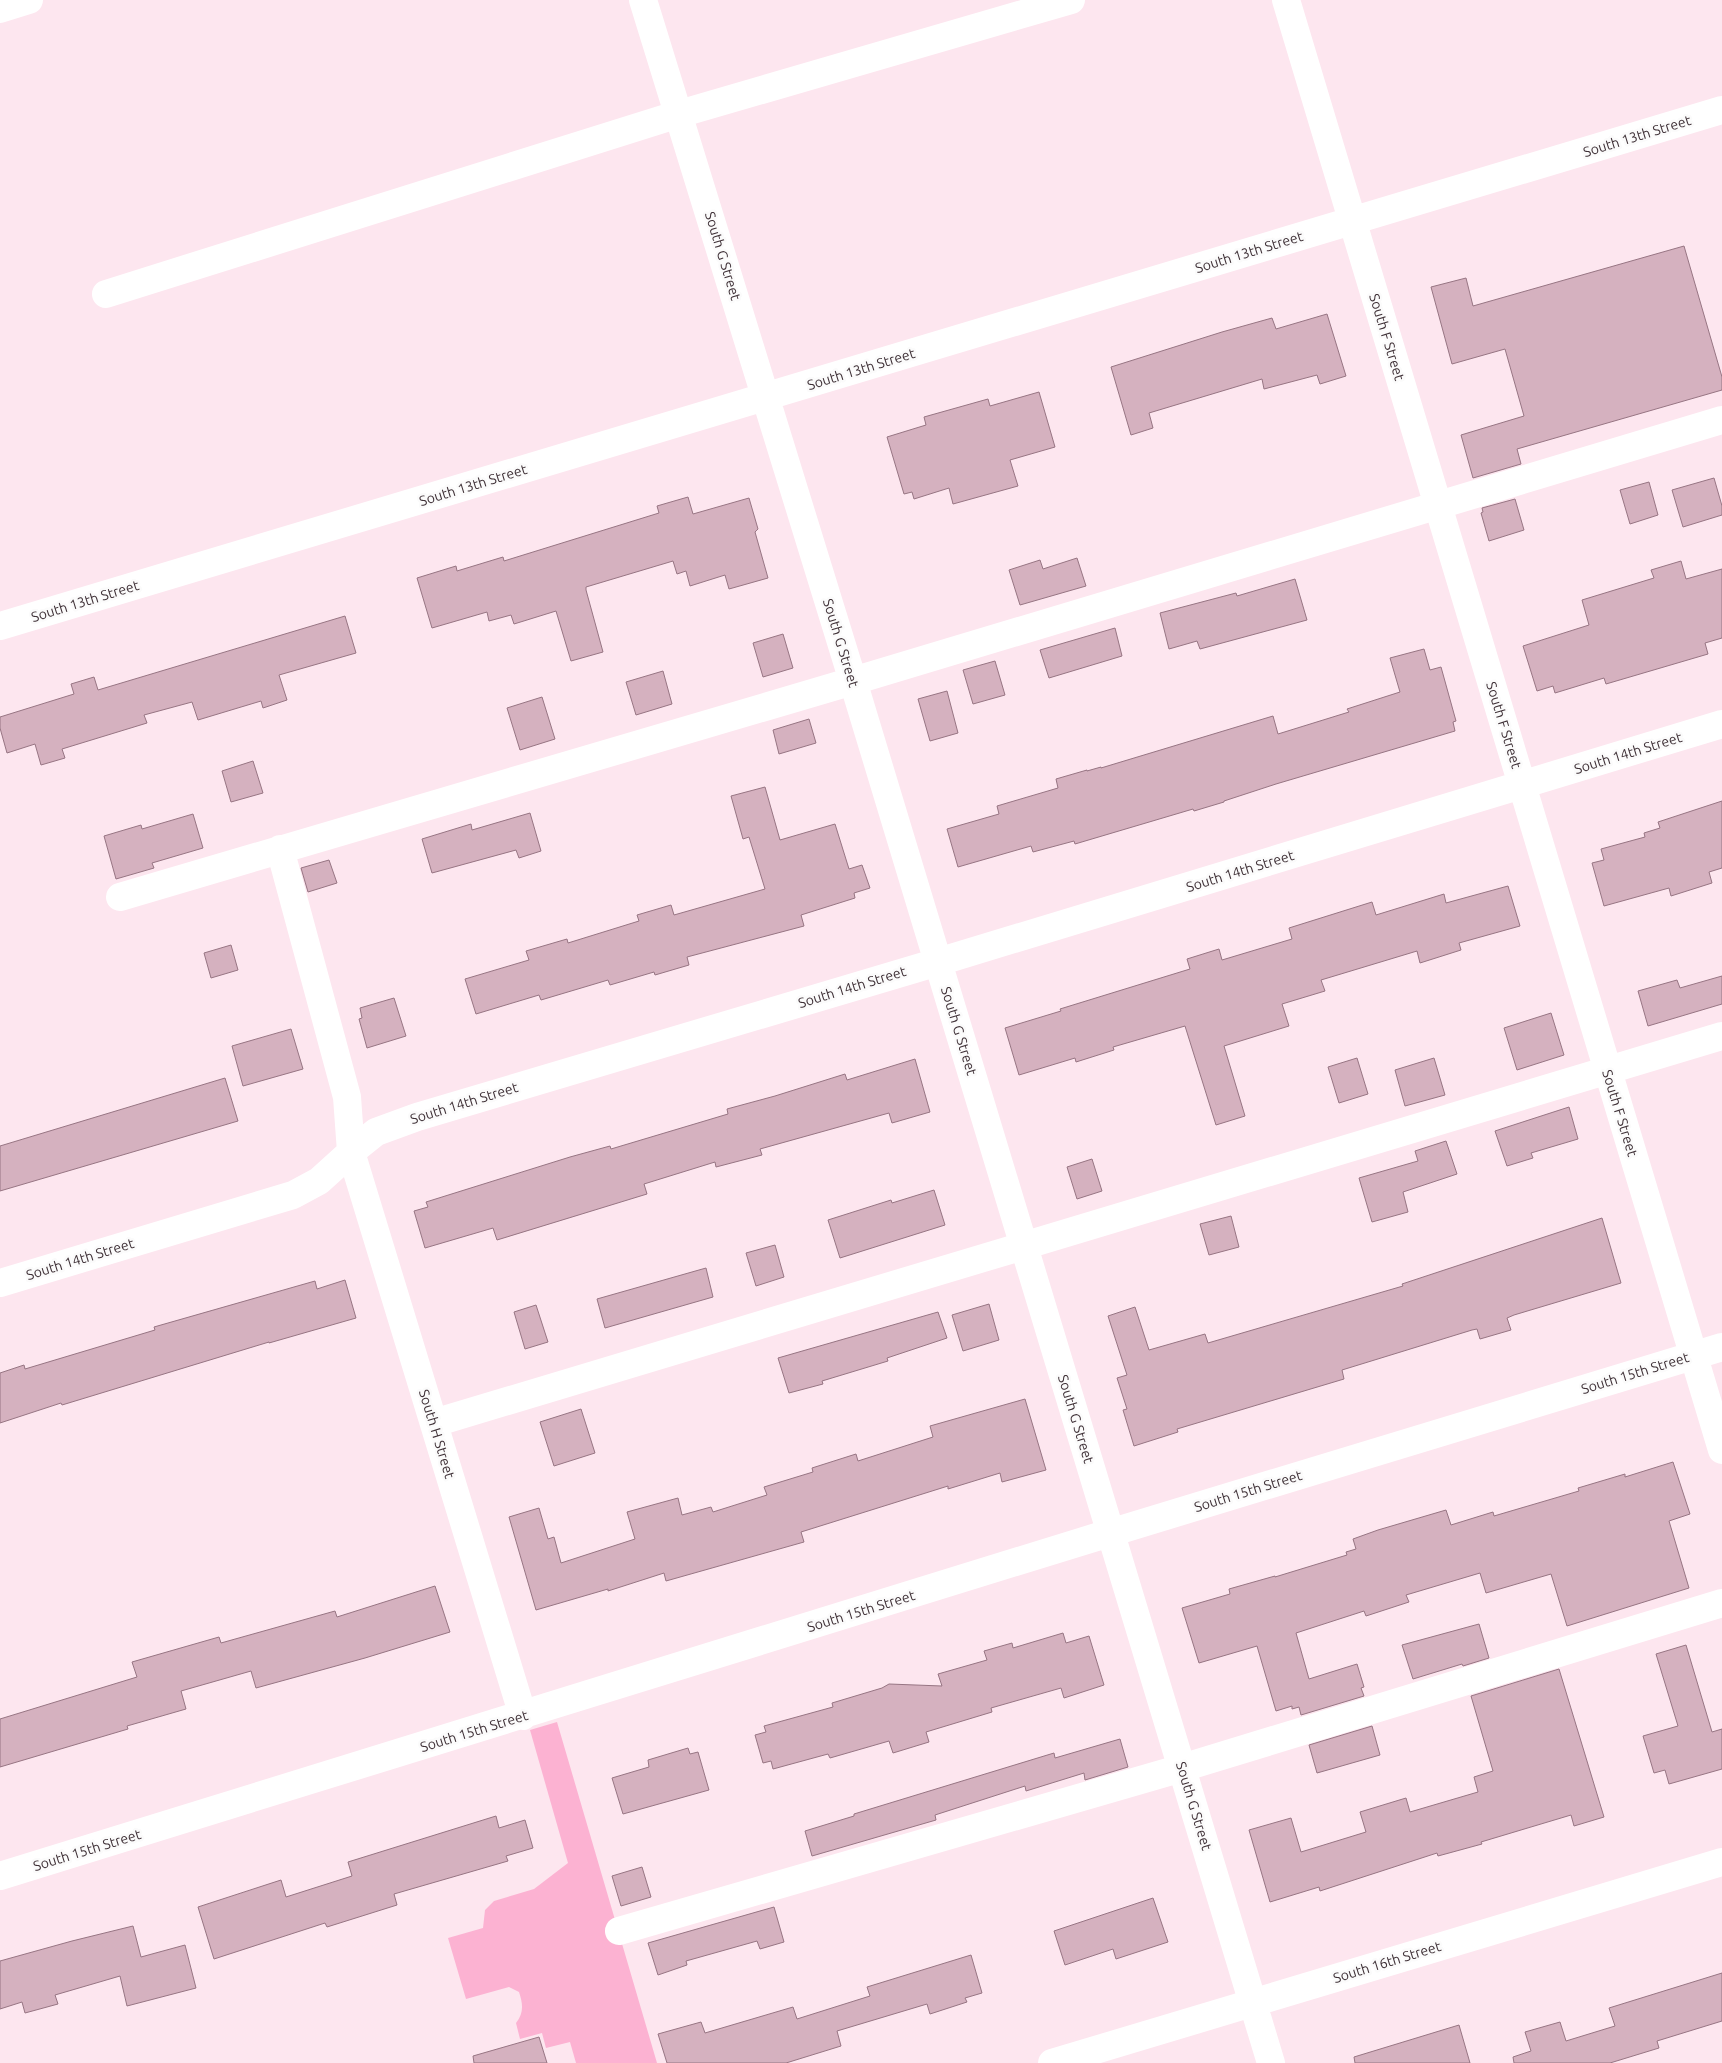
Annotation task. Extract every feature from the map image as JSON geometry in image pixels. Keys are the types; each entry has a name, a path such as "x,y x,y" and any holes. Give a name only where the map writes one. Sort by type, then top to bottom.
{"street":[{"name":"South G Street","path":"643,0 853,681 1271,2063"},
{"path":"106,294 679,114 1071,0"},
{"name":"South F Street","path":"1286,0 1722,1450"},
{"name":"South 13th Street","path":"0,626 1722,110"},
{"path":"120,897 853,681 1722,420"},
{"name":"South 14th Street","path":"0,1283 293,1195 319,1181 376,1132 417,1117 938,962 1722,724"},
{"name":"South H Street","path":"280,849 348,1097 351,1152 523,1716"},
{"path":"434,1423 1722,1036"},
{"name":"South 15th Street","path":"0,1876 1111,1533 1722,1347"},
{"path":"619,1931 1182,1768 1722,1603"},
{"name":"South 16th Street","path":"1052,2063 1722,1862"}],"shaded area":[{"path":"557,1722 657,2063 576,2063 570,2042 546,2048 542,2033 520,2039 516,2023 522,2008 519,1992 509,1987 466,1999 448,1938 483,1928 485,1910 494,1901 534,1889 568,1863 530,1730"}],"building":[{"path":"1684,246 1722,377 1722,390 1517,449 1521,464 1473,478 1461,435 1524,416 1505,349 1452,364 1431,287 1466,278 1473,306"},
{"path":"1327,314 1346,376 1320,384 1317,375 1264,389 1262,379 1149,413 1153,428 1131,435 1111,367 1272,318 1276,329"},
{"path":"1039,392 1055,447 1010,460 1018,486 953,504 949,488 914,499 912,492 904,494 887,437 926,425 924,417 988,399 990,406"},
{"path":"1714,478 1722,506 1722,515 1683,527 1672,490"},
{"path":"1649,482 1658,515 1630,524 1620,490"},
{"path":"688,497 693,514 749,498 758,529 755,532 768,578 729,589 725,575 690,586 686,571 677,574 673,561 586,587 603,652 571,661 556,611 514,624 511,615 489,621 487,612 432,628 417,578 456,566 457,571 503,557 504,561 659,513 657,506"},
{"path":"1515,499 1524,530 1489,541 1481,513 1483,512 1482,508"},
{"path":"1077,558 1086,586 1020,605 1009,570 1040,560 1043,569"},
{"path":"1681,561 1686,579 1722,569 1722,638 1705,643 1708,654 1606,684 1604,678 1555,693 1553,686 1537,691 1523,646 1589,625 1582,600 1654,578 1651,570"},
{"path":"1295,579 1307,620 1200,649 1197,641 1169,649 1160,613 1236,593 1237,596"},
{"path":"345,616 356,653 279,675 287,700 263,708 261,701 198,720 192,702 144,715 147,723 62,749 65,758 41,765 35,744 7,753 0,728 0,717 74,694 71,684 94,677 98,690"},
{"path":"1115,628 1122,656 1049,678 1040,650"},
{"path":"783,634 793,668 763,677 753,643"},
{"path":"1424,649 1430,670 1441,667 1456,721 1453,722 1455,731 1276,784 1194,811 1193,809 1075,844 1074,841 1033,852 1031,846 958,867 947,829 999,814 997,806 1058,788 1056,779 1101,768 1273,716 1278,734 1349,712 1347,709 1400,692 1390,658"},
{"path":"995,661 1005,695 973,704 963,670"},
{"path":"663,671 672,704 636,715 626,682"},
{"path":"947,691 958,733 930,741 918,699"},
{"path":"542,697 555,739 520,750 507,708"},
{"path":"809,719 816,743 779,754 773,730"},
{"path":"253,761 263,793 231,802 222,771"},
{"path":"765,787 780,840 835,824 849,869 862,865 870,888 854,893 855,898 801,915 804,926 687,957 689,965 655,975 654,972 610,985 608,980 541,1000 539,995 476,1014 465,979 529,960 526,951 567,939 568,943 639,921 637,915 671,905 674,915 765,889 749,837 743,839 731,796"},
{"path":"1722,801 1722,868 1709,872 1712,883 1671,896 1669,888 1604,906 1592,863 1604,860 1601,849 1645,837 1644,833 1660,828 1658,822"},
{"path":"530,813 541,851 519,858 516,850 432,873 422,839 471,824 472,830"},
{"path":"193,814 203,848 152,863 154,868 116,879 104,836 141,825 142,829"},
{"path":"329,860 337,883 308,892 301,868"},
{"path":"1508,886 1520,926 1459,943 1461,950 1420,963 1417,951 1321,980 1325,991 1282,1004 1289,1026 1224,1046 1245,1116 1216,1125 1185,1026 1113,1047 1114,1050 1076,1062 1075,1058 1019,1075 1005,1028 1190,969 1187,959 1219,949 1222,960 1292,939 1289,928 1372,902 1376,915 1444,894 1446,903"},
{"path":"231,945 238,970 211,978 204,953"},
{"path":"1722,976 1722,1004 1648,1026 1638,991 1677,980 1680,988"},
{"path":"394,998 406,1036 367,1048 359,1019 362,1018 360,1008"},
{"path":"1551,1013 1564,1055 1517,1070 1504,1028"},
{"path":"291,1029 303,1069 243,1086 232,1046"},
{"path":"1357,1058 1368,1094 1339,1103 1328,1067"},
{"path":"1434,1058 1445,1095 1405,1106 1395,1070"},
{"path":"915,1059 930,1112 892,1123 889,1113 760,1149 762,1155 716,1167 715,1162 644,1184 647,1194 497,1240 493,1228 425,1248 414,1211 428,1207 426,1202 570,1157 610,1146 611,1149 728,1114 727,1109 845,1074 847,1080"},
{"path":"225,1078 238,1121 0,1191 0,1146"},
{"path":"1569,1107 1578,1139 1531,1153 1533,1158 1507,1166 1495,1131"},
{"path":"1446,1141 1457,1174 1403,1192 1408,1212 1372,1222 1359,1178 1418,1161 1415,1151"},
{"path":"1092,1159 1102,1191 1077,1199 1067,1167"},
{"path":"934,1190 945,1225 840,1258 828,1220 891,1200 892,1203"},
{"path":"1231,1216 1239,1247 1209,1255 1200,1224"},
{"path":"1602,1218 1621,1283 1514,1315 1507,1318 1511,1330 1480,1339 1477,1329 1472,1330 1342,1370 1344,1379 1177,1429 1178,1432 1134,1446 1123,1410 1127,1409 1117,1378 1127,1375 1108,1316 1135,1307 1149,1350 1205,1334 1208,1343 1403,1286 1402,1284"},
{"path":"775,1245 784,1277 756,1286 746,1253"},
{"path":"706,1268 713,1297 605,1328 597,1299"},
{"path":"345,1280 356,1318 269,1342 62,1405 61,1403 0,1423 0,1373 24,1365 25,1369 155,1330 154,1327 315,1281 317,1289"},
{"path":"989,1304 999,1340 963,1351 952,1315"},
{"path":"536,1305 548,1342 525,1349 514,1312"},
{"path":"938,1312 947,1338 887,1358 888,1361 822,1381 823,1384 789,1393 778,1358"},
{"path":"1025,1399 1046,1470 1002,1482 1000,1473 948,1489 948,1486 801,1532 804,1542 666,1581 664,1573 608,1591 608,1589 536,1610 509,1517 539,1508 548,1539 554,1537 561,1563 635,1539 627,1512 678,1498 682,1515 711,1507 713,1512 767,1495 764,1487 813,1472 812,1468 856,1454 858,1461 933,1437 930,1426"},
{"path":"581,1409 595,1453 554,1466 540,1422"},
{"path":"1673,1462 1690,1514 1669,1521 1689,1588 1567,1626 1551,1574 1486,1593 1480,1573 1406,1595 1409,1602 1366,1616 1364,1611 1296,1633 1309,1679 1357,1664 1364,1687 1361,1688 1364,1696 1301,1715 1299,1707 1292,1709 1292,1706 1276,1711 1257,1646 1199,1663 1182,1608 1230,1594 1229,1589 1347,1555 1346,1552 1356,1549 1353,1539 1378,1530 1446,1510 1451,1525 1493,1512 1494,1516 1579,1491 1578,1488 1625,1474 1625,1477"},
{"path":"435,1586 450,1632 256,1688 251,1671 181,1691 186,1709 127,1726 128,1729 0,1767 0,1719 137,1677 132,1662 219,1637 221,1643 335,1611 337,1617"},
{"path":"1479,1624 1489,1658 1413,1679 1402,1645"},
{"path":"1063,1633 1066,1643 1089,1636 1104,1685 1064,1698 1061,1688 991,1708 992,1712 926,1732 929,1742 893,1753 889,1741 830,1758 828,1754 773,1769 771,1761 763,1763 755,1735 766,1732 764,1726 833,1707 832,1703 882,1688 889,1684 942,1686 938,1674 987,1660 984,1651 1012,1643 1013,1648"},
{"path":"1686,1645 1712,1732 1722,1729 1722,1769 1669,1784 1665,1770 1654,1773 1643,1736 1678,1726 1656,1654"},
{"path":"1559,1669 1604,1817 1574,1826 1571,1815 1481,1842 1482,1844 1438,1856 1437,1853 1320,1891 1319,1887 1270,1902 1249,1830 1291,1818 1301,1852 1366,1832 1360,1812 1406,1798 1410,1812 1478,1792 1474,1777 1493,1771 1471,1696"},
{"path":"1372,1726 1380,1755 1317,1773 1309,1745"},
{"path":"1120,1739 1128,1767 1085,1780 1084,1773 1026,1791 1025,1786 935,1815 936,1820 812,1856 805,1831 854,1816 854,1814 1054,1753 1055,1758"},
{"path":"688,1748 690,1754 698,1752 709,1790 623,1814 612,1778 649,1767 648,1760"},
{"path":"496,1816 499,1828 525,1820 533,1848 506,1856 508,1861 394,1894 397,1905 327,1927 325,1923 214,1959 198,1907 281,1880 286,1897 352,1876 348,1862"},
{"path":"642,1867 651,1897 621,1906 612,1876"},
{"path":"1153,1898 1168,1942 1116,1959 1113,1949 1065,1965 1054,1931"},
{"path":"774,1907 784,1942 760,1949 757,1941 686,1961 687,1965 658,1975 648,1943"},
{"path":"133,1926 141,1957 185,1945 196,1988 127,2006 120,1976 55,1995 58,2004 25,2013 22,2002 0,2009 0,1961"},
{"path":"971,1955 982,1993 965,1998 967,2002 930,2014 927,2004 837,2031 841,2046 786,2063 667,2063 658,2034 701,2022 705,2033 793,2007 797,2019 870,1996 867,1987"},
{"path":"1722,1973 1722,2021 1657,2041 1659,2048 1610,2063 1514,2063 1513,2057 1531,2051 1525,2032 1560,2022 1566,2041 1615,2026 1609,2008"},
{"path":"1459,2025 1470,2063 1355,2063 1354,2057"},
{"path":"539,2037 547,2063 474,2063 473,2056"}]}
